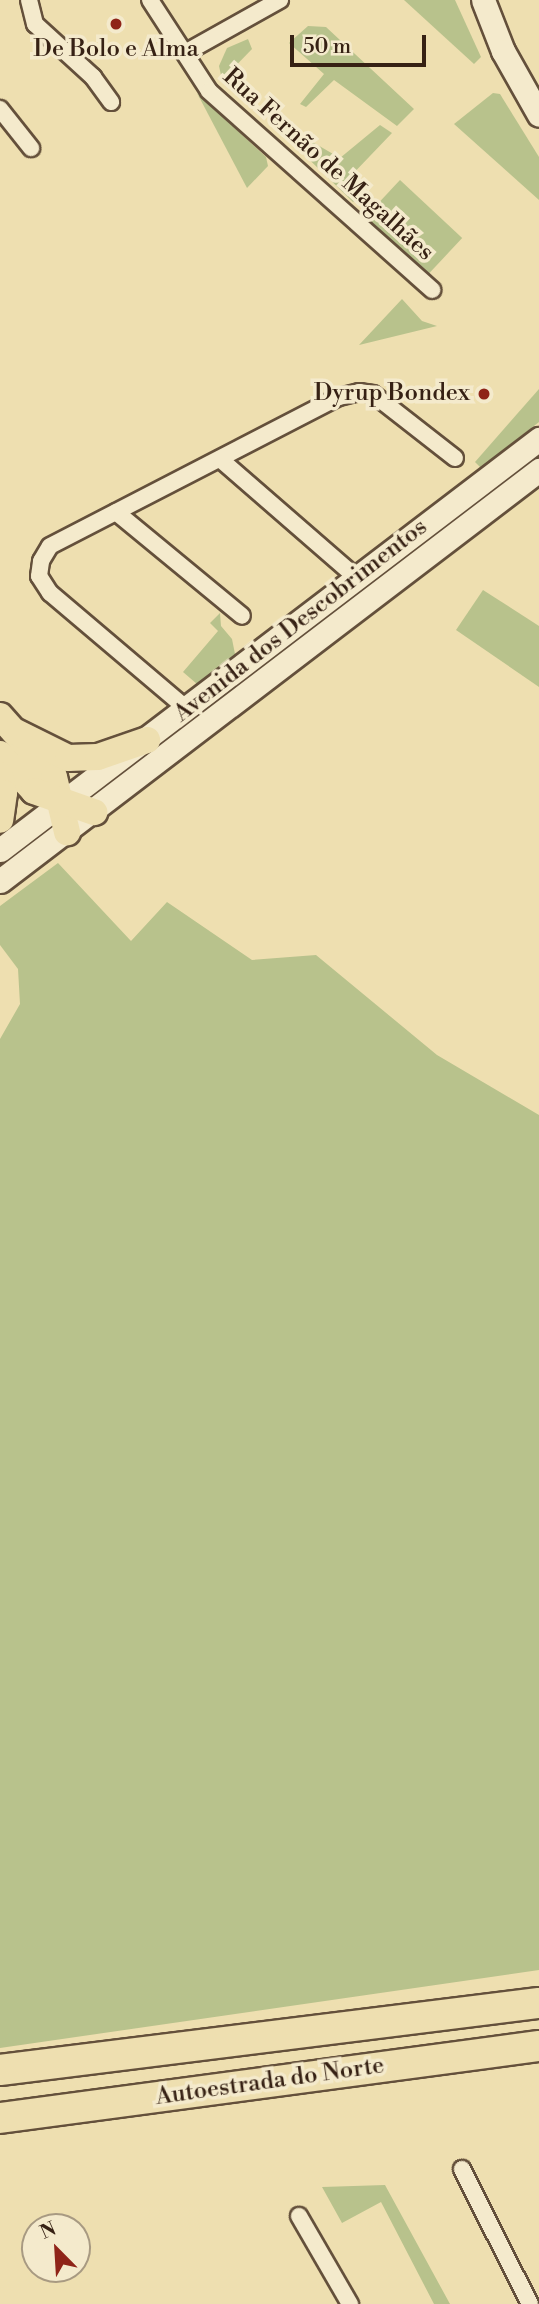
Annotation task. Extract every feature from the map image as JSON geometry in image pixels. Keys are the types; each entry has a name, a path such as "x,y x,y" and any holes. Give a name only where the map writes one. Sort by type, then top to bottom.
{"highway":[{"name":"Autoestrada do Norte","path":"0,2070 539,2003"},
{"name":"Autoestrada do Norte","path":"0,2118 539,2046"}],"main road":[{"path":"483,0 503,51 539,115"},
{"name":"Avenida dos Descobrimentos","path":"0,850 539,439"},
{"name":"Avenida dos Descobrimentos","path":"0,881 94,812 539,470"},
{"path":"8,724 68,758 98,757 147,740"},
{"path":"8,724 54,777 63,803 66,832"},
{"path":"0,754 34,791 94,812"},
{"path":"0,775 4,793 0,820"}],"street":[{"path":"29,0 35,24 93,77 111,102"},
{"name":"Rua Fernão de Magalhães","path":"150,0 209,91 432,290"},
{"path":"185,53 280,0"},
{"path":"0,109 31,148"},
{"path":"187,709 50,593 39,576 41,561 50,546 339,397 359,392 373,394 455,458"},
{"path":"220,459 358,579"},
{"path":"116,512 242,616"},
{"path":"461,2169 530,2304"},
{"path":"299,2216 350,2304"}],"green space":[{"path":"404,0 455,0 481,57 474,64"},
{"path":"308,26 326,27 414,109 397,126 334,80 306,107 300,104 324,74 289,43"},
{"path":"248,39 252,49 222,80 219,66 227,48"},
{"path":"197,93 266,157 268,166 247,188"},
{"path":"493,93 500,94 539,157 539,200 454,124"},
{"path":"380,125 392,133 347,180 358,198 353,202 289,140 297,133 340,158"},
{"path":"400,180 462,238 428,275 366,217"},
{"path":"402,299 422,321 437,326 359,345"},
{"path":"539,389 539,422 481,468 475,462"},
{"path":"483,590 539,626 539,687 456,630"},
{"path":"220,613 221,626 232,639 235,654 197,684 183,672 218,631 210,623"},
{"path":"58,863 131,941 167,902 252,960 316,955 437,1055 539,1115 539,1970 0,2048 0,1039 20,1004 18,969 0,945 0,906"},
{"path":"385,2185 450,2304 434,2304 381,2202 342,2223 322,2187"}],"place":[{"name":"De Bolo e Alma","path":"116,24"},
{"name":"Dyrup Bondex","path":"484,394"}]}
